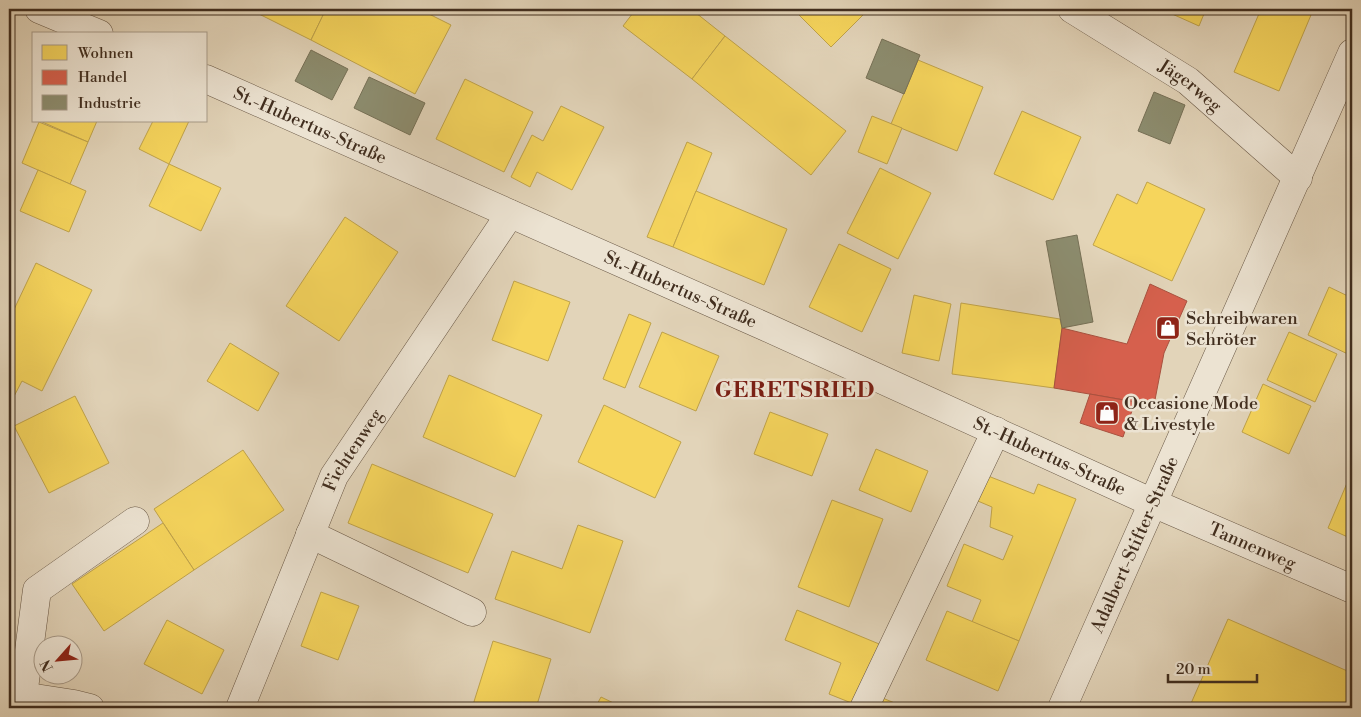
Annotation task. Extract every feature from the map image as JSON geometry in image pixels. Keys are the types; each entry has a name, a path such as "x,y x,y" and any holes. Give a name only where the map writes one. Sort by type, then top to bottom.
{"street":[{"path":"39,9 93,32"},
{"name":"Jägerweg","path":"1072,9 1188,81 1298,178"},
{"name":"Adalbert-Stifter-Straße","path":"1062,708 1352,53"},
{"name":"St.-Hubertus-Straße","path":"208,80 996,431 1153,503"},
{"name":"Fichtenweg","path":"240,708 334,476 510,214"},
{"path":"864,708 996,431"},
{"name":"Tannenweg","path":"1153,503 1352,589"},
{"path":"90,708 16,695 37,590 135,521"},
{"path":"310,534 472,612"}],"building: Wohnen":[{"path":"249,9 326,9 311,40"},
{"path":"326,9 419,9 451,25 415,94 311,40"},
{"path":"636,9 691,9 725,36 692,79 623,26"},
{"path":"793,9 869,9 831,47"},
{"path":"1161,9 1206,9 1199,26"},
{"path":"1261,9 1301,9 1301,11 1311,15 1279,91 1234,72"},
{"path":"725,36 846,131 811,175 692,79"},
{"path":"918,60 983,87 957,151 891,124"},
{"path":"465,79 533,112 504,172 436,139"},
{"path":"561,106 604,127 572,190 537,172 530,187 511,177 532,135 543,141"},
{"path":"1022,111 1081,137 1053,200 994,174"},
{"path":"872,116 902,128 887,164 858,152"},
{"path":"39,122 88,142 70,184 22,163"},
{"path":"42,122 97,122 88,142"},
{"path":"152,122 189,122 169,164 139,149"},
{"path":"687,142 712,153 673,247 647,237"},
{"path":"169,164 221,188 201,231 149,206"},
{"path":"880,168 931,193 898,259 847,233"},
{"path":"38,170 86,191 69,232 20,211"},
{"path":"1147,182 1205,209 1172,281 1093,245 1117,194 1137,204"},
{"path":"696,191 787,229 764,285 673,247"},
{"path":"345,217 398,252 339,341 286,306"},
{"path":"839,244 891,269 862,332 809,307"},
{"path":"36,263 92,290 42,391 22,381 10,404 9,320"},
{"path":"514,281 570,302 548,361 492,340"},
{"path":"1329,287 1352,298 1352,356 1308,335"},
{"path":"914,295 951,304 939,361 902,353"},
{"path":"961,303 1060,319 1062,328 1054,388 952,374"},
{"path":"629,314 651,323 625,388 603,379"},
{"path":"662,332 719,356 696,411 639,387"},
{"path":"1289,332 1337,354 1315,402 1267,380"},
{"path":"230,343 279,373 258,411 207,381"},
{"path":"449,375 542,415 515,477 423,437"},
{"path":"1263,384 1311,406 1289,454 1242,432"},
{"path":"75,396 109,463 49,493 14,426"},
{"path":"604,405 681,442 655,498 578,462"},
{"path":"770,412 828,434 812,476 754,454"},
{"path":"876,449 928,471 911,512 859,490"},
{"path":"243,450 284,510 194,570 154,509"},
{"path":"372,464 493,514 468,573 348,523"},
{"path":"983,474 1034,494 1038,484 1076,499 1019,641 972,622 981,600 947,586 964,544 1003,560 1013,536 990,527 992,507 973,499"},
{"path":"1350,476 1352,477 1352,539 1328,528"},
{"path":"832,500 883,519 849,607 798,587"},
{"path":"163,523 194,570 104,631 72,584"},
{"path":"578,525 623,541 590,633 495,599 512,551 562,569"},
{"path":"321,592 359,606 338,660 301,646"},
{"path":"797,610 884,646 859,706 829,694 841,663 785,640"},
{"path":"947,611 1019,641 998,691 926,660"},
{"path":"1228,619 1352,673 1352,708 1189,708"},
{"path":"167,620 224,650 202,694 144,664"},
{"path":"493,641 551,659 536,708 472,708"},
{"path":"601,697 624,708 595,708"},
{"path":"880,697 907,708 875,708"}],"building: Handel":[{"path":"1150,284 1187,301 1164,353 1154,405 1054,388 1062,328 1127,344"},
{"name":"Occasione Mode & Livestyle","path":"1090,394 1135,402 1123,437 1080,423"}],"building: Industrie":[{"path":"882,39 920,55 904,94 866,78"},
{"path":"311,50 348,69 332,100 295,81"},
{"path":"369,77 425,103 410,135 354,108"},
{"path":"1154,92 1185,105 1170,144 1138,131"},
{"path":"1077,235 1093,322 1062,328 1046,241"}],"place":[{"name":"Schreibwaren Schröter","path":"1168,328"},
{"name":"Occasione Mode & Livestyle","path":"1107,413"}],"district":[{"name":"GERETSRIED","path":"795,390"}]}
